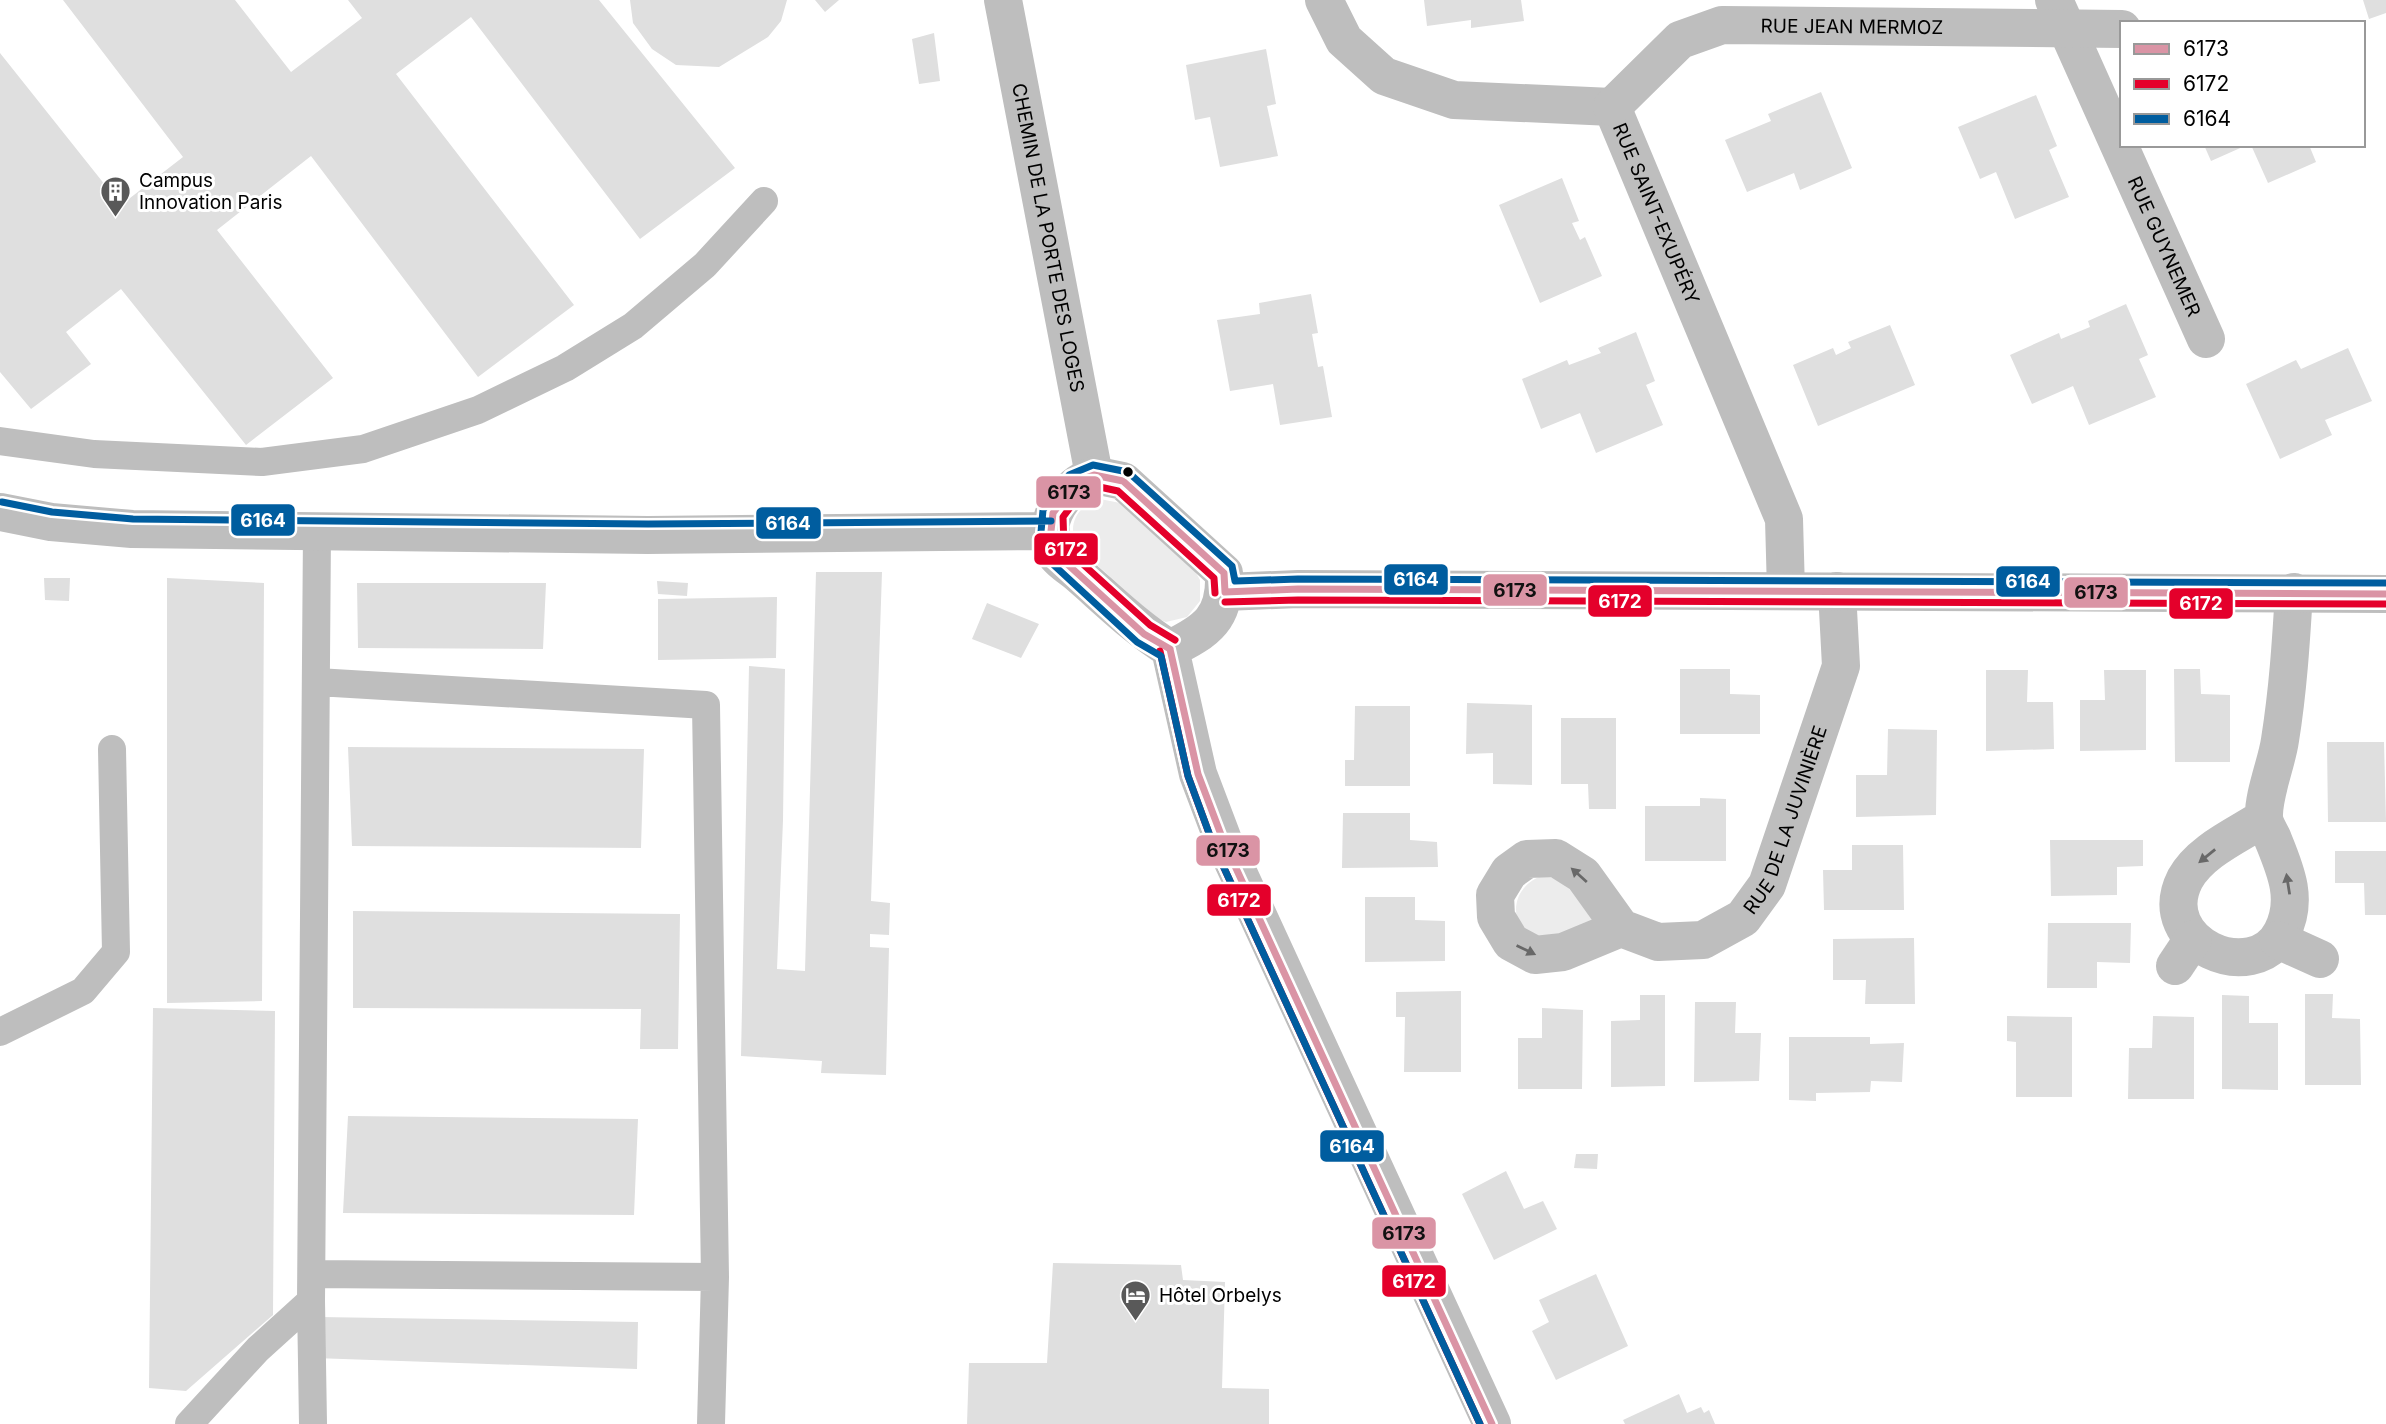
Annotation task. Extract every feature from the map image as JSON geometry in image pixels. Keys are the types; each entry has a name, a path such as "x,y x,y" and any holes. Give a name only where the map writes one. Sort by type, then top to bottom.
{"street":[{"name":"CHEMIN DE LA PORTE DES LOGES","path":"1003,0 1094,475"},
{"name":"RUE SAINT-EXUPÉRY","path":"1324,0 1344,40 1384,76 1454,100 1612,107 1784,519 1786,592"},
{"name":"RUE JEAN MERMOZ","path":"1612,107 1680,40 1722,25 2060,14 2120,29"},
{"name":"RUE GUYNEMER","path":"2060,14 2206,340"},
{"path":"1170,649 1201,634 1216,618 1225,592 1224,573 1123,481 1094,475 1077,481 1053,513 1051,531 1054,552 1144,634 1170,649 1198,774 1223,839 1492,1424"},
{"path":"0,512 51,522 132,529 648,536 1051,531"},
{"name":"RUE DE LA JUVINIÈRE","path":"1621,928 1658,942 1703,940 1743,918 1767,885 1841,666 1836,591"},
{"path":"1225,592 2386,594"},
{"path":"2264,818 2205,856 2186,878 2178,902 2184,953 2213,953 2232,958 2258,954 2278,940 2290,917 2290,882 2264,818 2280,741 2290,671 2294,592"},
{"path":"2278,940 2320,959"}],"lane":[{"path":"0,441 94,454 262,461 363,449 478,410 588,354 633,326 705,265 764,201"},
{"path":"313,1424 317,531"},
{"path":"317,682 706,705 715,1277 711,1424"},
{"path":"0,1032 83,991 116,952 113,749"},
{"path":"189,1424 312,1287 715,1277"}],"shaded area":[{"path":"1100,499 1120,503 1195,571 1200,580 1200,601 1187,617 1166,622 1156,618 1077,547 1073,531 1076,517 1085,506"},
{"path":"1544,875 1571,884 1596,921 1567,936 1550,941 1537,939 1526,933 1519,924 1517,902 1522,891 1531,882"}],"building":[{"name":"Campus Innovation Paris","path":"63,0 235,0 291,72 362,18 348,0 599,0 735,168 640,239 471,17 396,74 574,305 478,377 311,156 217,230 333,378 246,445 121,289 66,332 91,364 31,409 0,372 0,53 121,205 183,157"},
{"path":"630,0 787,0 781,21 768,37 719,67 676,65 652,49 633,23"},
{"path":"815,0 839,0 825,12"},
{"path":"1424,0 1521,0 1524,21 1471,28 1471,20 1427,26"},
{"path":"2363,0 2386,0 2386,13 2369,19"},
{"path":"934,33 940,81 919,84 912,39"},
{"path":"1266,49 1276,104 1267,106 1278,156 1220,167 1210,117 1195,120 1186,65"},
{"path":"1821,92 1852,168 1800,190 1794,173 1747,192 1725,140 1771,121 1768,114"},
{"path":"2036,95 2057,146 2049,150 2069,197 2015,219 1996,172 1980,179 1958,127"},
{"path":"2205,147 2242,147 2211,161"},
{"path":"2252,147 2310,147 2316,162 2268,183"},
{"path":"1562,178 1579,221 1572,223 1580,240 1585,237 1602,276 1540,303 1499,205"},
{"path":"1311,294 1318,333 1312,334 1318,367 1323,366 1332,417 1280,425 1273,384 1230,391 1217,320 1260,314 1259,303"},
{"path":"2126,304 2148,355 2139,359 2156,397 2089,425 2073,386 2032,404 2010,355 2059,333 2061,339 2090,327 2088,321"},
{"path":"1890,325 1915,385 1818,426 1793,365 1833,348 1836,355 1851,348 1848,342"},
{"path":"1636,332 1655,381 1646,385 1663,425 1596,453 1580,413 1541,429 1522,379 1567,360 1569,365 1601,353 1598,348"},
{"path":"2348,348 2372,401 2325,420 2332,435 2280,459 2246,384 2296,360 2301,369"},
{"path":"816,572 882,572 871,901 890,903 889,935 870,934 870,947 889,948 886,1075 821,1073 822,1061 741,1056 749,666 785,669 777,969 805,971"},
{"path":"44,578 70,578 69,601 45,600"},
{"path":"167,578 264,583 262,1001 167,1003"},
{"path":"657,581 688,583 687,596 658,594"},
{"path":"357,583 546,583 543,649 358,648"},
{"path":"777,597 776,658 658,660 658,599"},
{"path":"987,603 1039,624 1021,658 972,639"},
{"path":"1680,669 1730,669 1730,694 1760,695 1760,734 1680,734"},
{"path":"2174,669 2200,669 2201,694 2230,695 2230,762 2175,762"},
{"path":"1986,670 2028,670 2027,702 2053,702 2054,749 1986,751"},
{"path":"2104,670 2146,670 2146,750 2080,751 2080,700 2105,700"},
{"path":"1467,703 1532,705 1532,785 1493,784 1493,753 1466,754"},
{"path":"1355,706 1410,706 1410,786 1345,786 1345,760 1354,760"},
{"path":"1561,718 1616,718 1616,809 1589,809 1588,784 1561,784"},
{"path":"1888,729 1937,730 1936,815 1856,817 1856,775 1887,775"},
{"path":"2327,742 2384,742 2386,822 2328,822"},
{"path":"348,747 644,749 641,848 352,846"},
{"path":"1700,798 1726,799 1726,861 1645,861 1645,806 1700,806"},
{"path":"1343,813 1410,813 1410,840 1437,842 1438,867 1342,868"},
{"path":"2050,840 2143,840 2143,866 2117,867 2117,895 2051,896"},
{"path":"1852,845 1903,845 1904,910 1824,910 1823,870 1852,870"},
{"path":"2335,851 2386,851 2386,915 2365,915 2364,883 2335,883"},
{"path":"1365,897 1415,897 1415,920 1445,921 1445,961 1365,962"},
{"path":"353,911 680,914 678,1049 640,1049 641,1009 353,1008"},
{"path":"2048,923 2131,923 2130,963 2097,962 2097,988 2047,988"},
{"path":"1914,938 1915,1004 1865,1004 1866,980 1833,980 1833,939"},
{"path":"1461,991 1461,1072 1404,1072 1405,1017 1396,1017 1396,992"},
{"path":"2305,994 2333,994 2332,1018 2360,1019 2361,1085 2305,1085"},
{"path":"1640,995 1665,995 1665,1086 1611,1087 1611,1021 1640,1020"},
{"path":"2222,995 2249,996 2249,1023 2278,1023 2278,1090 2222,1089"},
{"path":"1695,1002 1736,1002 1735,1033 1761,1033 1759,1081 1694,1082"},
{"path":"153,1008 275,1011 273,1315 186,1391 149,1388"},
{"path":"1542,1008 1583,1010 1582,1089 1518,1089 1518,1038 1542,1038"},
{"path":"2007,1016 2072,1017 2072,1097 2016,1097 2016,1042 2007,1041"},
{"path":"2153,1016 2194,1017 2194,1099 2128,1099 2129,1048 2152,1048"},
{"path":"1789,1037 1870,1037 1870,1044 1904,1043 1902,1082 1871,1081 1870,1092 1816,1093 1816,1101 1789,1100"},
{"path":"348,1116 638,1119 634,1215 343,1213"},
{"path":"1576,1154 1598,1154 1597,1169 1574,1168"},
{"path":"1506,1171 1524,1209 1543,1201 1557,1229 1494,1260 1462,1194"},
{"name":"Hôtel Orbelys","path":"1053,1263 1181,1265 1183,1280 1225,1282 1222,1388 1269,1389 1269,1424 967,1424 969,1363 1047,1363"},
{"path":"1596,1274 1628,1346 1556,1380 1532,1331 1549,1322 1539,1300"},
{"path":"319,1317 638,1322 637,1369 314,1358"},
{"path":"1679,1394 1687,1413 1701,1407 1704,1413 1709,1410 1715,1424 1625,1424 1623,1420"}],"transit line":[{"name":"6164","path":"1480,1424 1213,844 1188,776 1161,656 1137,642 1044,556 1041,532 1043,510 1069,475 1093,465 1128,472 1232,566 1235,581 1298,579 2386,583"},
{"name":"6173","path":"1170,649 1144,634 1054,552 1051,531 1053,513 1077,481 1094,475 1123,481 1224,573 1225,592"},
{"name":"6172","path":"1175,640 1150,625 1064,547 1063,517 1083,490 1095,486 1118,491 1214,578 1215,593"},
{"name":"6164","path":"2,502 52,512 133,519 648,524 1051,521"},
{"name":"6173","path":"1225,592 1298,589 2386,594"},
{"name":"6172","path":"1225,602 1298,600 2386,604"},
{"name":"6173","path":"1170,649 1198,774 1223,840 1492,1424"},
{"name":"6172","path":"1160,651 1188,776 1213,844 1480,1424"}],"place":[{"name":"Campus Innovation Paris","path":"116,218"},
{"name":"Hôtel Orbelys","path":"1136,1322"}]}
